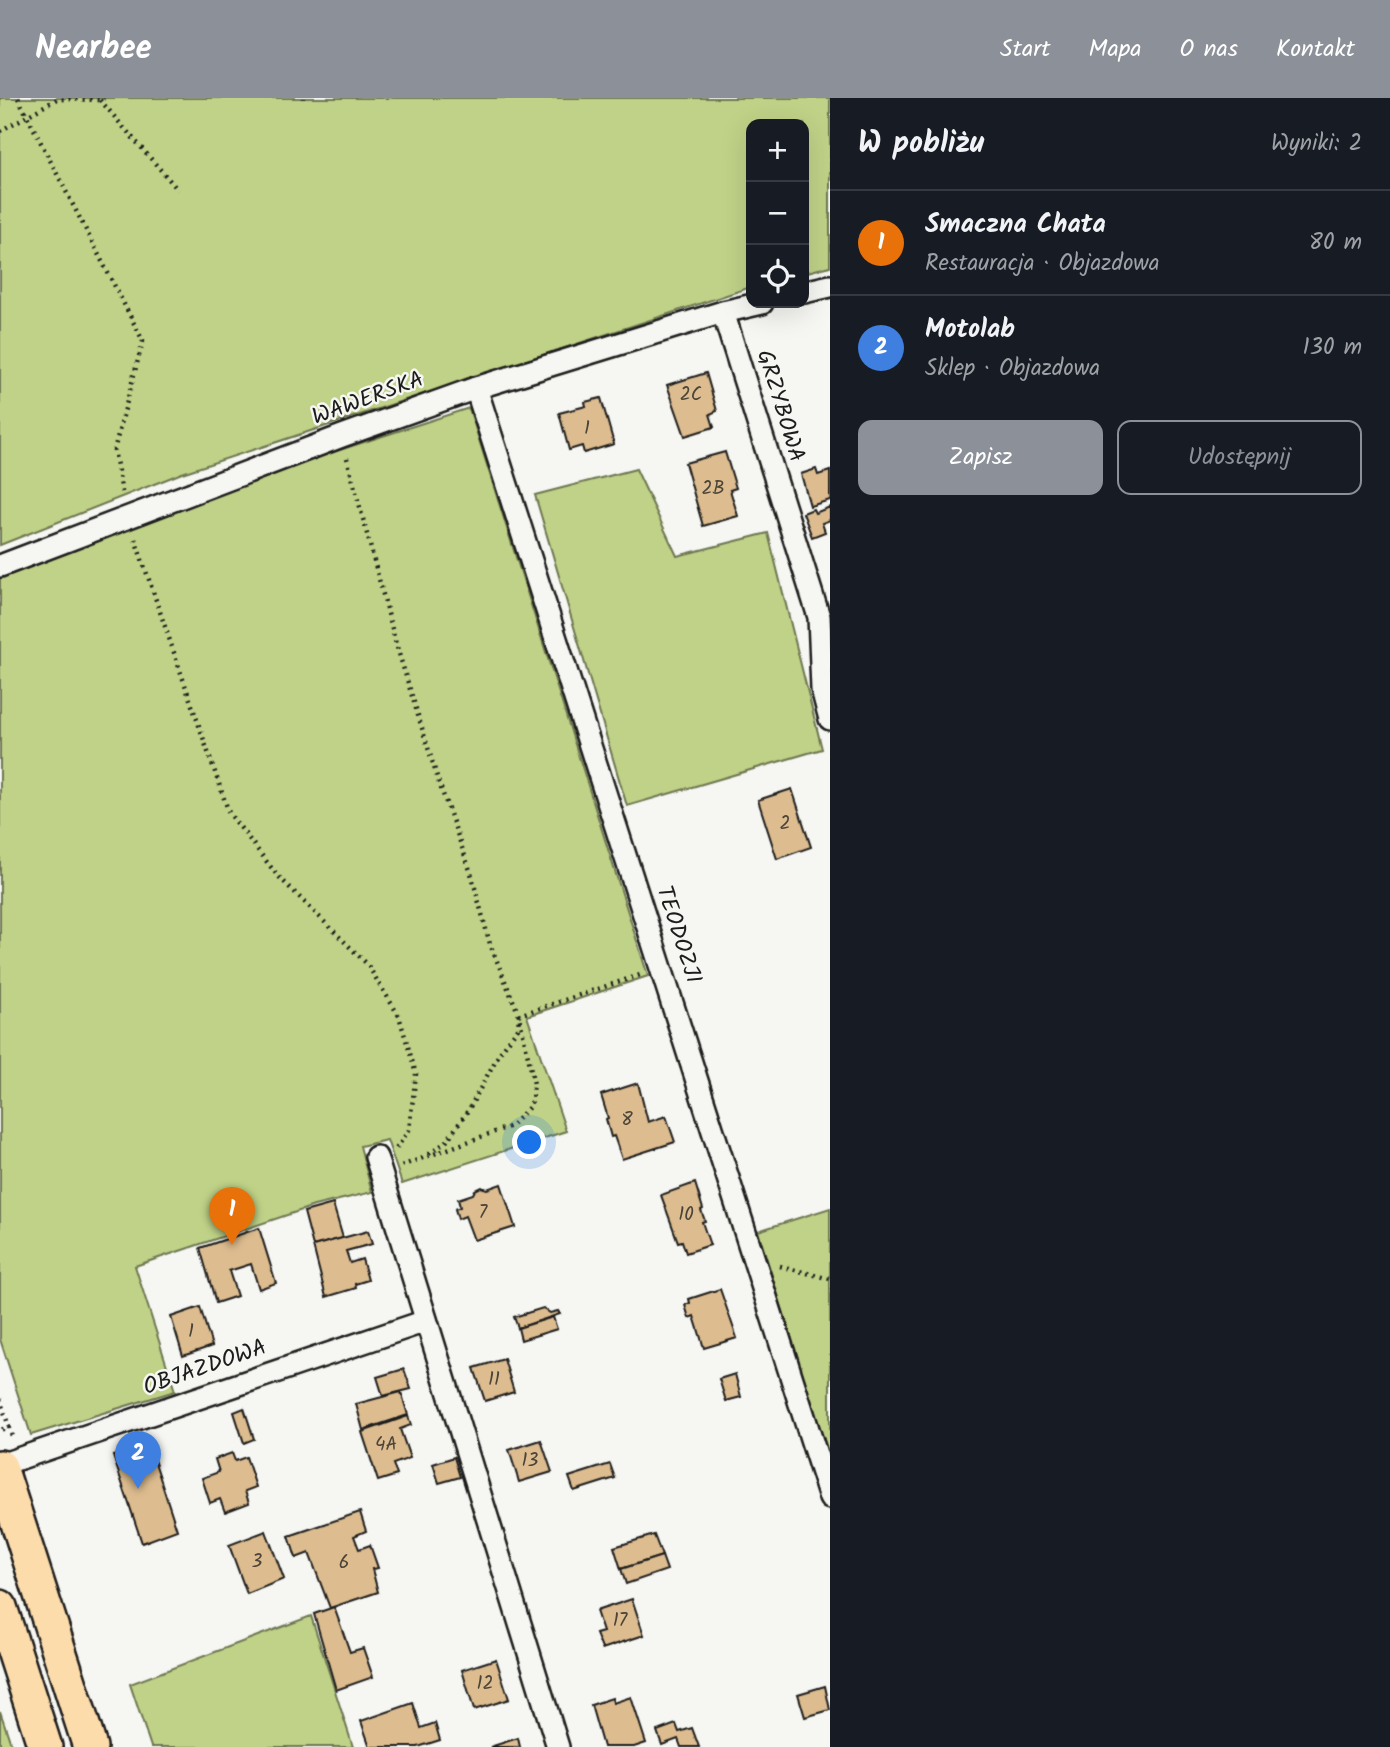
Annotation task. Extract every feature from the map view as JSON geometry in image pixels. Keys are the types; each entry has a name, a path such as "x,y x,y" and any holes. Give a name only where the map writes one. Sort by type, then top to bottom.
{"main road":[{"path":"0,1466 90,1747"},
{"path":"0,1607 45,1747"}],"street":[{"path":"809,291 830,286"},
{"name":"WAWERSKA","path":"0,566 476,388 746,307"},
{"name":"GRZYBOWA","path":"723,312 818,617 822,689 830,719"},
{"name":"TEODOZJI","path":"476,388 830,1498"},
{"path":"378,1165 558,1747"},
{"name":"OBJAZDOWA","path":"0,1466 426,1321"}],"path":[{"path":"18,98 143,341 114,450 127,517 229,813 277,875 367,964 399,1016 416,1074 409,1130 378,1165"},
{"path":"0,131 57,99 102,99 178,190"},
{"path":"342,436 397,644 430,755 471,873 490,944 519,1016 534,1084 531,1105 511,1126 426,1157 378,1165"},
{"path":"519,1016 661,968"},
{"path":"426,1157 446,1142 469,1108 499,1054 518,1028 519,1016"},
{"path":"754,1260 830,1279"},
{"path":"0,1399 9,1427 0,1430"}],"green space":[{"path":"0,98 830,98 830,266 809,272 809,119 746,119 746,289 182,473 0,545"},
{"path":"469,408 648,976 527,1016 566,1131 402,1184 387,1140 360,1146 372,1192 314,1206 135,1266 175,1391 31,1435 0,1339 0,575 241,482"},
{"path":"636,469 677,556 768,533 822,749 627,806 535,495"},
{"path":"830,1208 830,1461 758,1231"},
{"path":"311,1616 353,1747 151,1747 130,1684"},
{"path":"0,1711 12,1747 0,1747"}],"building":[{"path":"706,373 717,411 710,414 714,427 685,436 667,385"},
{"path":"601,398 614,444 584,453 582,446 569,450 559,413 586,406 585,402"},
{"path":"725,452 736,488 730,490 738,516 703,526 685,463"},
{"path":"816,469 818,475 830,471 830,500 810,506 801,474"},
{"path":"830,507 830,520 822,523 825,532 812,537 803,513 813,509 815,513"},
{"path":"792,789 811,847 777,859 758,800"},
{"path":"638,1083 648,1122 666,1116 675,1142 622,1159 614,1136 611,1137 601,1095"},
{"path":"695,1183 703,1209 701,1210 705,1221 702,1222 710,1245 686,1253 682,1241 678,1242 661,1195"},
{"path":"501,1184 515,1227 474,1240 465,1216 458,1219 455,1209 460,1207 458,1199 473,1194 481,1187 487,1189"},
{"path":"333,1204 343,1238 313,1246 304,1212"},
{"path":"259,1228 276,1283 259,1289 251,1264 229,1271 237,1296 216,1303 200,1248"},
{"path":"368,1231 372,1244 346,1251 350,1263 362,1259 368,1280 355,1284 356,1288 326,1297 313,1246"},
{"path":"720,1289 737,1338 704,1348 694,1316 689,1318 685,1305 690,1303 689,1299"},
{"path":"200,1307 212,1346 183,1356 171,1317"},
{"path":"543,1308 550,1313 558,1311 560,1314 518,1328 514,1317"},
{"path":"553,1317 557,1329 521,1340 518,1328"},
{"path":"504,1359 514,1392 485,1401 474,1368"},
{"path":"404,1369 411,1389 383,1396 377,1377"},
{"path":"735,1374 741,1397 726,1401 719,1379"},
{"path":"401,1392 408,1415 363,1430 356,1404"},
{"path":"244,1408 254,1439 244,1443 234,1412"},
{"path":"408,1416 411,1425 400,1429 410,1458 393,1464 397,1475 378,1481 362,1432"},
{"path":"541,1440 552,1472 519,1482 509,1450"},
{"path":"149,1444 177,1530 142,1543 113,1456"},
{"path":"232,1453 235,1461 246,1457 256,1487 245,1491 249,1503 225,1512 220,1499 210,1503 202,1478 219,1472 215,1459"},
{"path":"454,1457 460,1477 439,1483 433,1464"},
{"path":"610,1464 615,1478 574,1491 569,1477"},
{"path":"360,1512 366,1531 354,1536 359,1549 370,1545 378,1568 372,1569 378,1592 330,1608 309,1553 296,1558 289,1536"},
{"path":"266,1531 284,1579 247,1594 229,1545"},
{"path":"654,1535 662,1556 621,1569 614,1547"},
{"path":"662,1556 667,1570 626,1584 621,1569"},
{"path":"632,1599 644,1635 602,1649 596,1634 603,1632 596,1611"},
{"path":"334,1607 350,1652 363,1648 373,1677 336,1690 314,1614"},
{"path":"496,1659 509,1699 474,1710 462,1670"},
{"path":"825,1686 830,1710 805,1717 798,1694"},
{"path":"631,1697 646,1743 634,1747 603,1747 591,1705 612,1698 613,1703"},
{"path":"413,1703 421,1728 435,1723 440,1740 418,1747 370,1747 361,1721"},
{"path":"676,1724 679,1732 692,1728 699,1747 681,1747 678,1739 662,1745 657,1731"},
{"path":"518,1738 520,1747 490,1747"}],"place":[{"name":"Smaczna Chata","path":"232,1245"},
{"name":"Motolab","path":"138,1489"}]}
